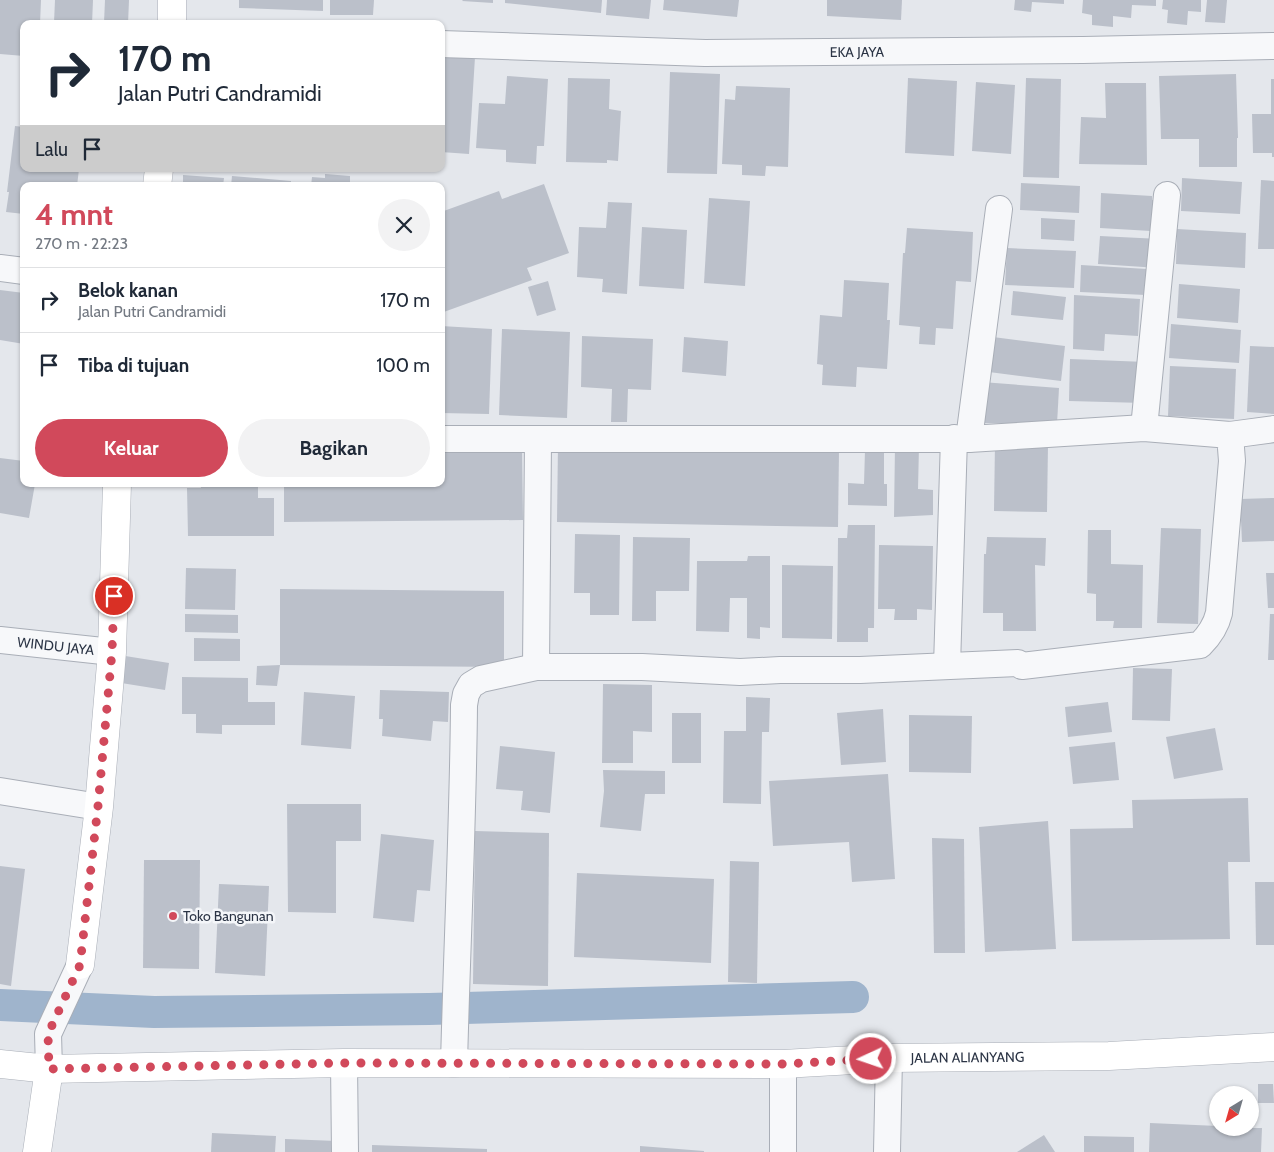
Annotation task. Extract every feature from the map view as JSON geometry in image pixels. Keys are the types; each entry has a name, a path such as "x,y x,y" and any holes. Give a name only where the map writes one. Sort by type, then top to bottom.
{"street":[{"path":"172,0 172,20"},
{"name":"EKA JAYA","path":"445,44 705,53 1083,50 1274,46"},
{"path":"1144,428 1167,195"},
{"path":"946,666 961,438 999,209"},
{"path":"0,268 20,270"},
{"path":"445,439 961,438 1144,428 1230,435 1274,429"},
{"path":"454,1053 464,788 464,705 466,694 471,685 481,679 536,667 642,667 740,672 860,670 1018,663 1022,666 1200,645 1208,637 1216,624 1219,613 1232,461 1230,435"},
{"path":"536,667 538,440"},
{"path":"37,1152 49,1069 48,1034 80,965 98,806 112,652 117,487"},
{"name":"WINDU JAYA","path":"0,640 112,652"},
{"path":"0,791 98,806"},
{"name":"JALAN ALIANYANG","path":"0,1064 49,1069 344,1063 454,1053 783,1064 889,1058 1109,1056 1274,1047"},
{"path":"887,1152 889,1058"},
{"path":"344,1063 345,1152"},
{"path":"782,1152 783,1064"}],"building":[{"path":"0,0 41,0 40,20 20,20 20,56 0,54"},
{"path":"55,0 93,0 92,20 54,20"},
{"path":"105,0 129,0 128,20 104,20"},
{"path":"239,0 323,0 323,11 239,8"},
{"path":"330,0 374,0 373,15 330,15"},
{"path":"493,0 493,3 462,1"},
{"path":"505,0 602,0 601,13 505,3"},
{"path":"607,0 651,0 649,19 606,15"},
{"path":"664,0 739,0 737,17 663,10"},
{"path":"827,0 902,0 901,20 827,16"},
{"path":"1015,0 1064,0 1064,4 1032,2 1031,12 1014,10"},
{"path":"1083,0 1156,0 1156,6 1132,5 1131,18 1113,16 1113,27 1092,25 1092,15 1082,13"},
{"path":"1163,0 1201,0 1201,12 1188,11 1187,25 1167,23 1168,10 1162,9"},
{"path":"1207,0 1227,0 1225,23 1205,22"},
{"path":"445,55 475,57 469,154 445,152"},
{"path":"670,72 720,74 717,174 667,173"},
{"path":"1236,74 1237,167 1199,167 1199,139 1161,139 1159,76"},
{"path":"507,76 548,79 544,146 537,146 536,164 506,162 506,150 476,148 479,103 505,104"},
{"path":"568,78 610,79 609,109 621,111 618,161 607,160 607,163 566,162"},
{"path":"908,78 957,81 954,156 905,153"},
{"path":"1026,78 1061,79 1059,178 1023,177"},
{"path":"1271,79 1274,79 1274,157 1272,157 1272,153 1253,153 1252,114 1271,114"},
{"path":"976,82 1015,85 1011,154 972,151"},
{"path":"1105,83 1146,83 1147,165 1079,164 1081,117 1106,118"},
{"path":"736,86 790,88 788,167 766,166 765,176 742,175 742,165 722,164 725,99 735,100"},
{"path":"15,126 20,127 20,172 79,172 77,182 20,182 20,214 6,212 9,192 7,192"},
{"path":"325,174 350,176 350,182 311,182 312,177 325,178"},
{"path":"183,175 224,178 224,182 183,182"},
{"path":"232,176 291,181 291,182 231,182"},
{"path":"1182,178 1242,182 1240,214 1181,211"},
{"path":"1261,180 1274,181 1274,249 1258,249"},
{"path":"1021,183 1080,186 1079,213 1020,210"},
{"path":"544,184 569,253 527,268 532,280 445,312 445,211 499,191 502,199"},
{"path":"1101,193 1152,196 1152,200 1162,201 1151,231 1100,228"},
{"path":"709,198 750,201 745,286 704,283"},
{"path":"608,202 632,203 627,294 602,292 603,279 577,277 579,227 606,228"},
{"path":"1041,218 1075,220 1074,241 1041,239"},
{"path":"642,227 687,230 684,289 639,286"},
{"path":"907,228 973,232 971,282 956,281 953,329 936,328 935,345 919,344 920,327 899,325 903,253 905,253"},
{"path":"1177,229 1246,233 1245,268 1176,264"},
{"path":"1100,236 1160,239 1159,268 1098,264"},
{"path":"1007,248 1076,251 1074,288 1005,285"},
{"path":"1081,265 1147,269 1146,295 1080,292"},
{"path":"844,280 889,283 887,320 890,320 887,369 857,367 856,387 822,385 823,365 817,364 820,315 842,317"},
{"path":"548,281 556,310 537,316 528,287"},
{"path":"1179,284 1240,289 1238,323 1177,318"},
{"path":"0,290 20,292 20,343 0,340"},
{"path":"1013,291 1066,297 1063,320 1011,315"},
{"path":"1074,295 1140,299 1138,336 1105,334 1104,351 1073,349"},
{"path":"1171,324 1241,330 1239,363 1169,358"},
{"path":"445,326 492,329 489,414 445,413"},
{"path":"502,329 570,332 567,418 499,415"},
{"path":"582,336 653,339 651,390 628,389 627,422 611,422 612,389 581,387"},
{"path":"684,337 728,341 726,376 682,372"},
{"path":"993,337 1065,346 1061,381 989,372"},
{"path":"1250,346 1274,347 1274,414 1247,412"},
{"path":"1070,359 1146,362 1144,403 1069,401"},
{"path":"1170,366 1236,369 1234,419 1168,416"},
{"path":"982,382 1059,388 1057,424 979,423"},
{"path":"995,443 1048,444 1047,512 994,511"},
{"path":"558,444 839,450 838,527 557,522"},
{"path":"895,445 919,446 918,489 933,490 933,515 894,517"},
{"path":"522,446 523,520 284,522 284,487 445,487 445,447"},
{"path":"865,450 884,451 884,484 887,484 887,506 848,505 848,483 864,484"},
{"path":"0,458 20,460 20,487 34,487 29,518 0,513"},
{"path":"258,487 258,498 274,498 274,536 188,536 187,488"},
{"path":"1274,498 1274,541 1242,542 1240,499"},
{"path":"848,525 875,525 874,628 868,628 868,642 837,642 838,538 847,538"},
{"path":"1161,528 1201,529 1198,624 1157,623"},
{"path":"1088,530 1111,530 1111,564 1143,565 1142,628 1113,628 1114,621 1096,621 1096,594 1087,593"},
{"path":"575,534 620,535 619,615 590,615 590,593 574,593"},
{"path":"633,537 690,538 689,591 656,591 656,621 632,621"},
{"path":"987,537 1046,538 1045,566 1035,565 1036,631 1003,631 1003,613 983,613 984,554 986,554"},
{"path":"879,545 933,546 932,610 917,609 917,620 894,620 895,609 878,609"},
{"path":"748,556 770,556 770,628 760,627 760,639 747,638 747,598 730,598 729,632 696,631 697,561 747,561"},
{"path":"782,565 833,566 832,639 782,638"},
{"path":"186,568 236,569 235,610 185,609"},
{"path":"1266,573 1274,573 1274,608 1268,608"},
{"path":"280,589 504,591 504,667 280,665"},
{"path":"185,614 238,615 238,633 185,632"},
{"path":"1270,614 1274,614 1274,660 1268,660"},
{"path":"194,638 240,639 240,661 194,661"},
{"path":"119,655 169,663 165,690 115,682"},
{"path":"280,665 277,686 256,685 257,666"},
{"path":"1133,668 1172,669 1170,721 1132,720"},
{"path":"182,677 248,678 248,702 275,702 275,725 222,725 222,734 196,733 196,714 182,714"},
{"path":"603,684 652,685 652,732 633,731 633,763 602,763"},
{"path":"380,690 449,692 448,722 433,721 431,741 382,736 383,719 379,719"},
{"path":"304,692 355,696 351,749 301,745"},
{"path":"746,697 770,698 769,732 762,732 761,804 723,803 724,731 746,731"},
{"path":"1108,702 1112,732 1068,737 1065,707"},
{"path":"883,709 886,762 841,765 837,713"},
{"path":"672,713 701,713 701,763 672,763"},
{"path":"909,715 972,716 971,773 909,772"},
{"path":"1215,728 1223,770 1174,779 1166,737"},
{"path":"1115,742 1119,780 1073,784 1069,747"},
{"path":"500,746 555,752 550,813 521,810 523,791 496,789"},
{"path":"603,770 665,771 665,794 645,794 641,831 600,827 604,791"},
{"path":"888,774 895,879 852,882 849,842 773,846 769,781"},
{"path":"1248,798 1250,862 1228,862 1230,939 1072,941 1070,829 1133,828 1132,800"},
{"path":"287,804 361,804 361,841 336,841 336,913 288,912"},
{"path":"1048,821 1056,949 985,952 979,827"},
{"path":"475,831 549,833 548,986 473,984"},
{"path":"381,834 434,840 430,891 417,890 414,922 373,918"},
{"path":"932,838 964,839 965,953 934,953"},
{"path":"144,860 200,860 199,969 143,968"},
{"path":"730,861 759,862 757,983 728,982"},
{"path":"0,866 25,869 11,986 0,984"},
{"path":"577,873 714,879 711,963 574,957"},
{"path":"1255,882 1274,882 1274,945 1256,945"},
{"path":"219,884 269,886 265,976 215,973"},
{"path":"1258,1084 1273,1084 1274,1103 1259,1103"},
{"path":"1150,1123 1209,1126 1209,1136 1259,1136 1259,1128 1262,1128 1261,1152 1149,1152"},
{"path":"212,1133 276,1136 275,1152 211,1152"},
{"path":"1044,1135 1055,1152 1017,1152"},
{"path":"1084,1136 1134,1137 1134,1152 1084,1152"},
{"path":"285,1139 337,1141 337,1152 285,1152"},
{"path":"372,1145 487,1149 487,1152 372,1152"},
{"path":"640,1146 704,1151 704,1152 640,1152"}],"waterway":[{"path":"0,1005 154,1012 429,1009 853,997"}],"place":[{"name":"Toko Bangunan","path":"173,916"}],"route":[{"path":"114,596 112,652 98,806 80,965 48,1034 49,1069 344,1063 783,1064 871,1059"}]}
